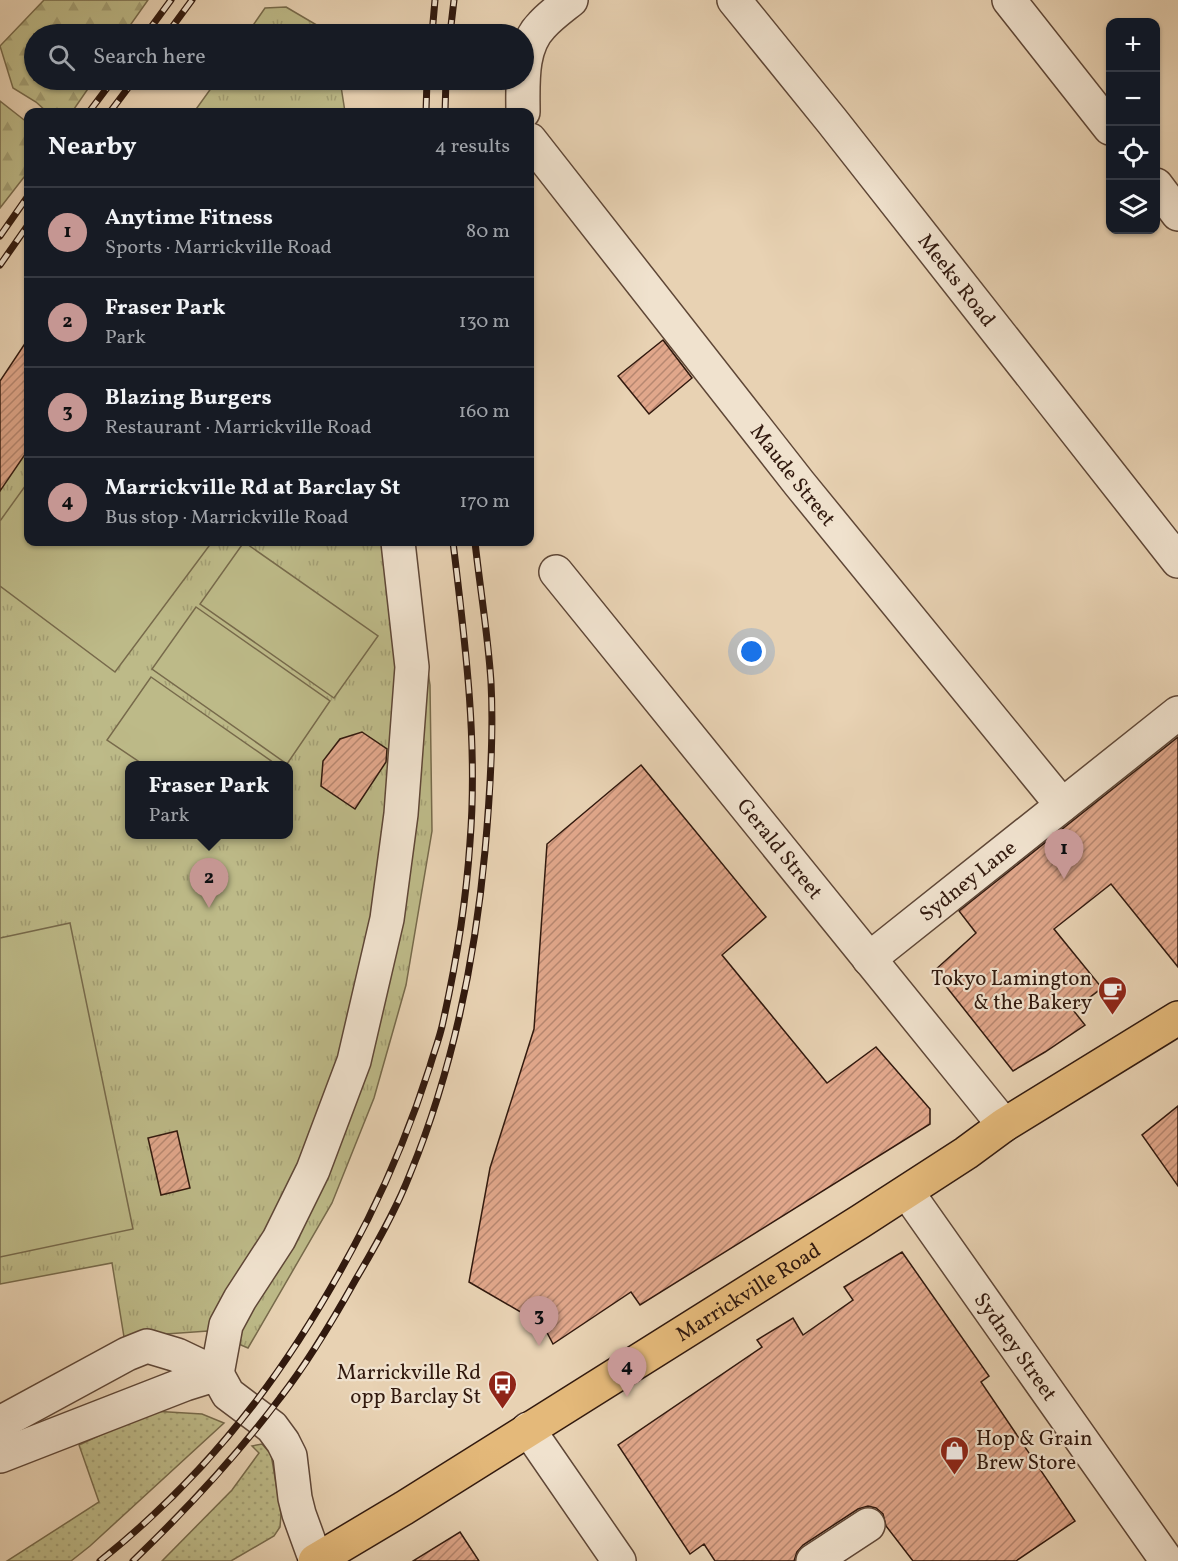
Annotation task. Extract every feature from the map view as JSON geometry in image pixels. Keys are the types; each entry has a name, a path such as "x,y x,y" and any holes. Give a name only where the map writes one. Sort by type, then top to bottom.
{"main road":[{"name":"Marrickville Road","path":"316,1561 907,1192 1004,1125 1178,1018"}],"street":[{"path":"534,36 540,26 571,0"},
{"name":"Meeks Road","path":"734,0 1178,561"},
{"path":"1009,0 1108,126"},
{"path":"523,108 524,90"},
{"name":"Maude Street","path":"534,145 799,483 1062,806"},
{"path":"1160,191 1178,214"},
{"path":"217,1374 226,1325 279,1239 318,1157 350,1072 387,920 401,814 411,667 398,546"},
{"name":"Gerald Street","path":"556,572 1004,1125"},
{"name":"Sydney Lane","path":"869,959 1178,713"},
{"name":"Sydney Street","path":"907,1192 1167,1561"},
{"path":"0,1423 127,1354 147,1346 177,1355 217,1374 228,1394 272,1427 284,1442 290,1456 299,1514 316,1561"},
{"path":"0,1456 185,1384 217,1374"},
{"path":"528,1429 619,1561"},
{"path":"813,1561 868,1525"}],"green space":[{"path":"44,0 148,0 131,24 24,24 24,90 87,90 75,108 43,108 13,88 0,46"},
{"path":"286,7 315,24 254,24 265,8"},
{"path":"210,90 342,90 344,108 197,108"},
{"path":"0,101 24,120 24,177 0,208"},
{"path":"24,362 24,546 409,546 430,685 432,831 406,985 374,1098 332,1203 248,1348 208,1331 124,1337 112,1263 0,1284 0,398"},
{"path":"24,488 24,546 209,546 115,672 0,586 0,521"},
{"path":"241,546 250,546 378,636 334,698 200,604"},
{"path":"196,607 330,701 289,761 283,761 152,669"},
{"path":"151,677 271,761 138,761 107,740"},
{"path":"70,923 133,1229 0,1257 0,938"},
{"path":"152,1411 202,1414 224,1423 71,1561 7,1561 99,1502 79,1445"},
{"path":"262,1444 271,1454 281,1514 280,1527 274,1536 231,1561 162,1561 232,1490 259,1453 252,1446"}],"building":[{"path":"663,340 692,378 649,414 618,376"},
{"path":"24,345 24,456 0,491 0,381"},
{"path":"362,732 387,749 386,762 355,809 321,786 323,761 340,739"},
{"path":"1178,737 1178,967 1111,884 1054,929 1102,988 1073,1010 1085,1025 1013,1071 934,971 976,933 959,911"},
{"path":"641,765 766,917 722,955 827,1083 876,1047 930,1109 930,1124 640,1305 631,1292 553,1344 543,1325 469,1282 490,1168 534,1029 547,844"},
{"path":"1178,1106 1178,1186 1142,1135"},
{"path":"177,1131 190,1188 161,1195 148,1138"},
{"path":"902,1252 989,1376 981,1382 1075,1521 1016,1561 913,1561 886,1526 883,1514 876,1508 868,1506 858,1509 803,1545 794,1561 715,1561 704,1544 690,1554 618,1445 762,1347 757,1340 793,1318 803,1335 853,1300 844,1287"},
{"path":"460,1532 479,1561 413,1561"}],"railway":[{"path":"153,24 171,0"},
{"path":"174,24 192,0"},
{"path":"433,24 435,0"},
{"path":"451,24 454,0"},
{"path":"92,108 106,90"},
{"path":"113,108 126,90"},
{"path":"426,108 427,90"},
{"path":"445,108 446,90"},
{"path":"0,236 24,202"},
{"path":"0,265 24,231"},
{"path":"100,1561 183,1486 253,1405 285,1362 342,1269 368,1219 410,1125 442,1028 448,1000 463,910 470,842 472,767 469,692 453,546"},
{"path":"133,1561 228,1462 301,1370 385,1227 425,1135 450,1056 460,1015 481,892 487,830 492,703 476,546"}],"place":[{"name":"Anytime Fitness","path":"1064,879"},
{"name":"Fraser Park","path":"209,908"},
{"name":"Tokyo Lamington & the Bakery","path":"1113,1016"},
{"name":"Blazing Burgers","path":"539,1346"},
{"name":"Marrickville Rd at Barclay St","path":"627,1397"},
{"name":"Marrickville Rd opp Barclay St","path":"502,1410"},
{"name":"Hop & Grain Brew Store","path":"955,1476"}]}
